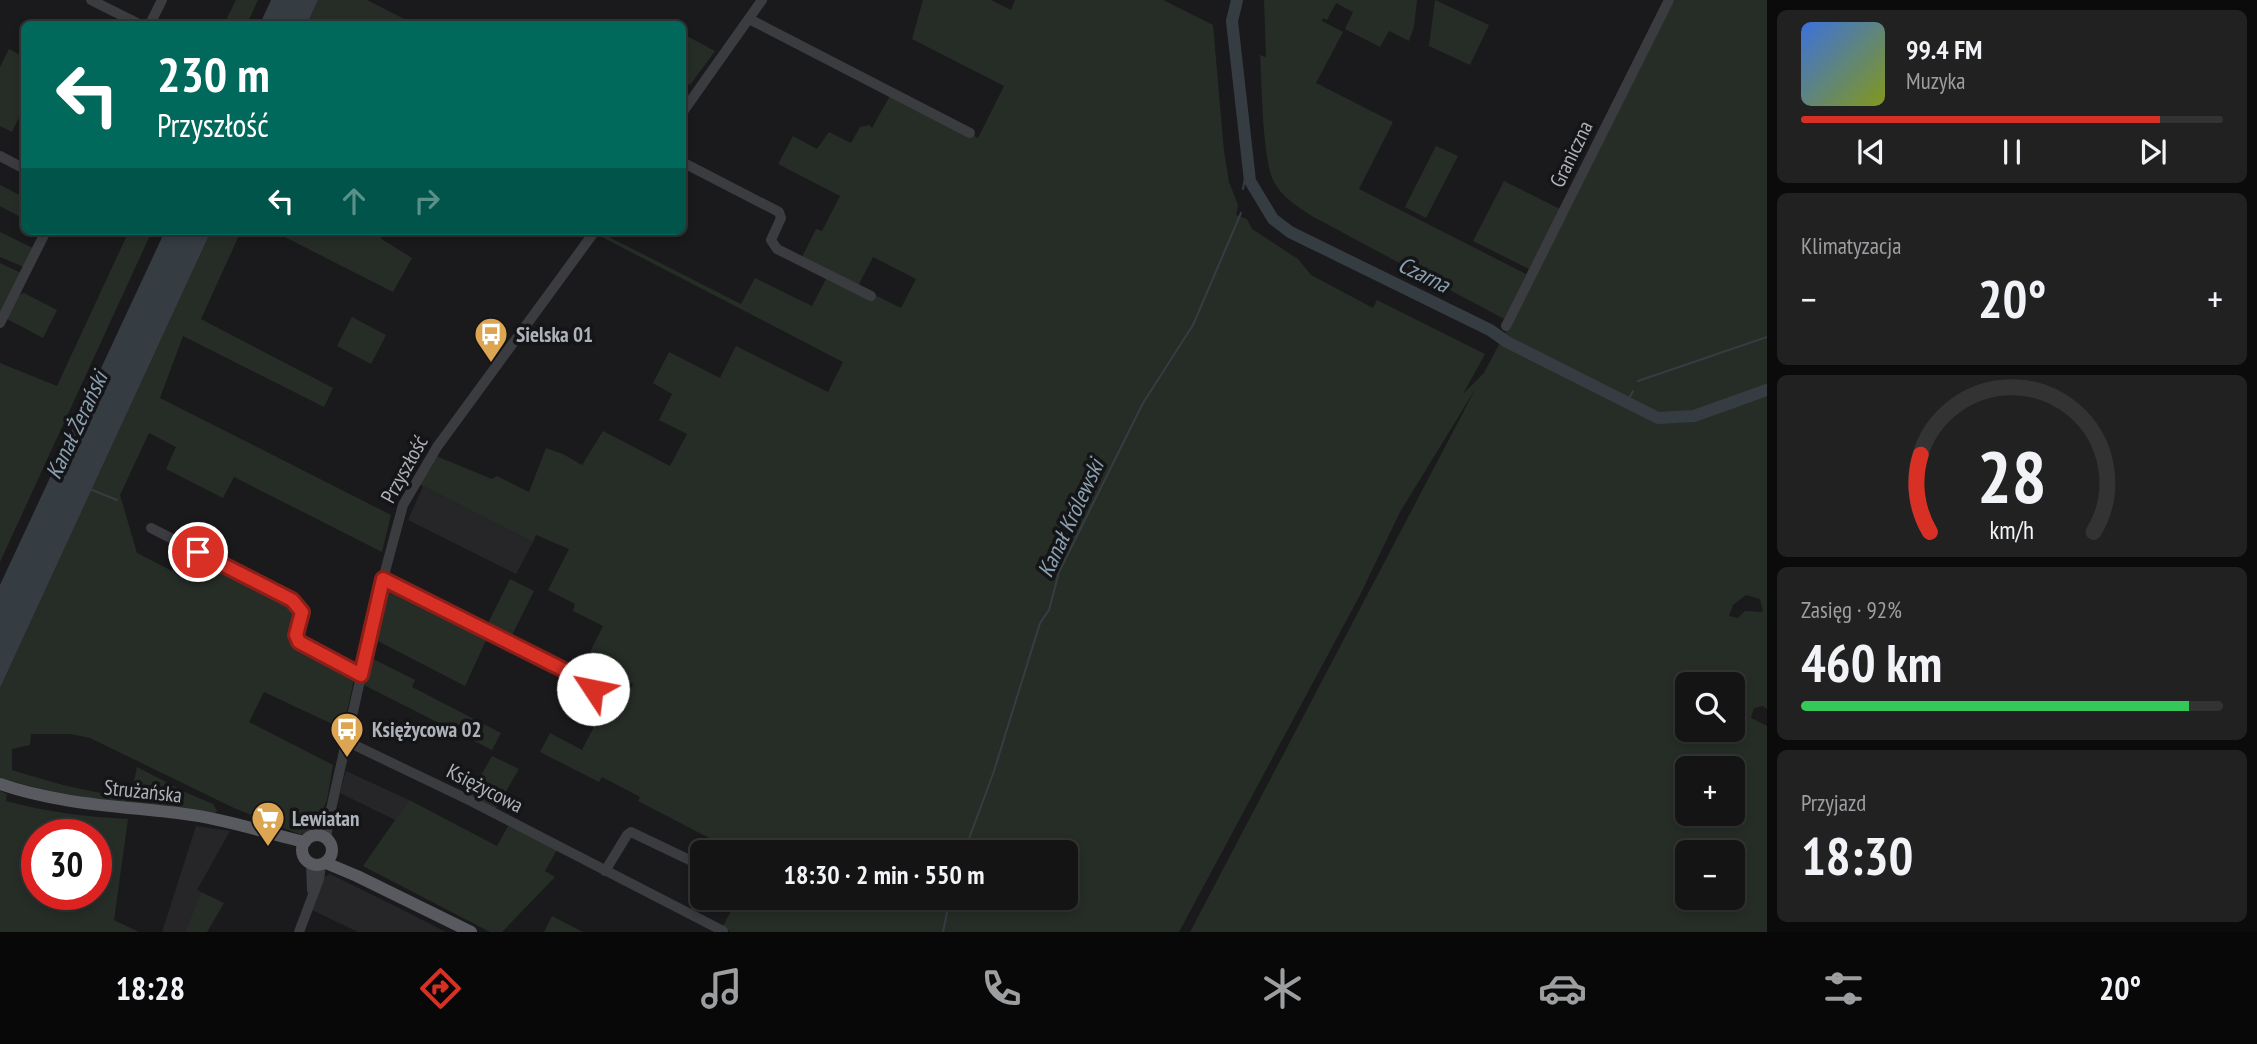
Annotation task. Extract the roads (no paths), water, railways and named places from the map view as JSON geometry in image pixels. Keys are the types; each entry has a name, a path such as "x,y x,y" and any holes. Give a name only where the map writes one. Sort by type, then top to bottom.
{"main road":[{"name":"Strużańska","path":"0,784 49,799 221,820 304,846"},
{"path":"322,861 331,845 322,837 304,846 304,858 322,861 357,876 471,932"}],"street":[{"path":"91,0 133,21"},
{"path":"152,21 162,0"},
{"path":"686,107 761,0"},
{"name":"Graniczna","path":"1506,326 1669,0"},
{"path":"749,19 970,132"},
{"path":"0,156 21,167"},
{"path":"686,164 777,211 781,218 771,240 773,246 871,296"},
{"path":"0,323 44,235"},
{"name":"Przyszłość","path":"322,837 331,809 383,579 401,512 422,469 592,235"},
{"path":"151,528 292,600 302,612 296,635 299,642 361,675"},
{"path":"383,579 591,684 593,689 588,704"},
{"name":"Księżycowa","path":"346,741 723,931"},
{"path":"605,871 626,835 631,832 690,860"},
{"path":"299,932 322,861"}],"water":[{"path":"271,0 318,0 308,21 261,21"},
{"name":"Kanał Żerański","path":"163,235 209,235 0,688 0,585"}],"waterway":[{"name":"Czarna","path":"1237,0 1232,21 1250,181 1273,219 1290,232 1490,330 1507,342 1658,418 1694,416 1767,390"},
{"name":"Kanał Królewski","path":"1243,189 1247,167"},
{"name":"Kanał Królewski","path":"968,840 993,774 1040,623 1049,610 1059,572 1143,403 1193,325 1241,213"},
{"path":"1638,381 1767,337"},
{"path":"1627,403 1633,391"},
{"path":"92,490 117,500"},
{"name":"Kanał Królewski","path":"943,932 948,910"}],"place":[{"name":"Sielska 01","path":"491,364"},
{"name":"Księżycowa 02","path":"347,759"},
{"name":"Lewiatan","path":"268,848"}]}
